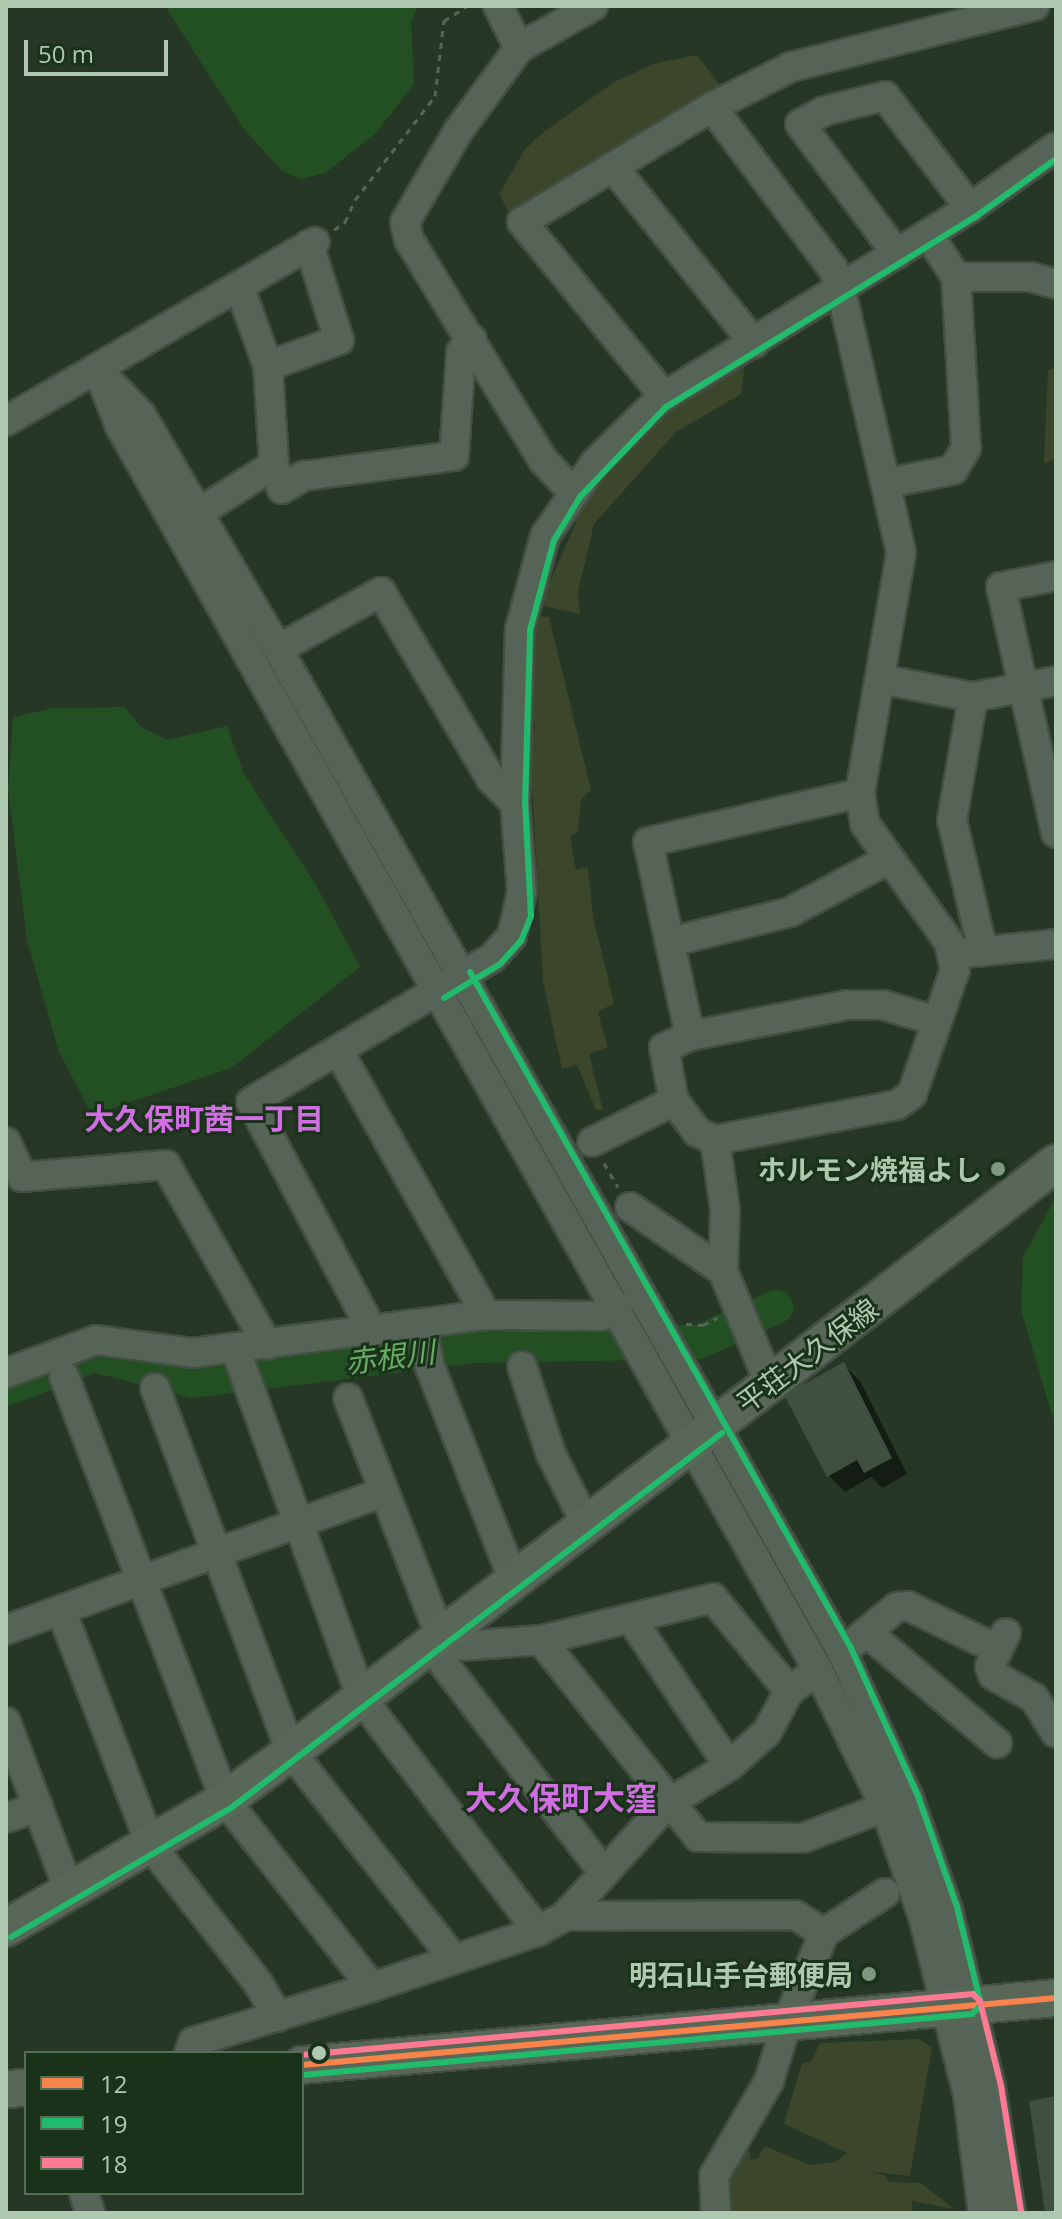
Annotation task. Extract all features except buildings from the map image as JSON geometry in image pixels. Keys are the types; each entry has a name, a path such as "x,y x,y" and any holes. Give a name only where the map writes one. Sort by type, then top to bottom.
{"main road":[{"name":"平荘大久保線","path":"6,1928 151,1846 225,1800 291,1752 1056,1163"},
{"path":"304,2065 1056,1998"}],"street":[{"path":"498,6 519,48"},
{"path":"572,491 543,460 409,240 405,222 459,130 519,48 593,6"},
{"path":"664,396 522,222 712,107 791,67 929,18 1034,6"},
{"path":"897,254 800,124 824,111 885,96 970,208"},
{"path":"712,107 833,269 841,289 888,483 901,552 860,793 865,824 954,954 955,970 933,1020 912,1094 897,1105 715,1140 697,1132 674,1101 664,1048 690,1036 847,1005 883,1005 933,1020"},
{"path":"373,1332 251,1102 493,957 512,936 521,913 515,803 520,629 545,536 572,491 664,396 1053,157"},
{"path":"613,167 754,343"},
{"path":"888,483 953,470 966,448 956,277 929,235"},
{"path":"6,421 312,243 339,340 268,366"},
{"path":"956,277 1031,277 1056,284"},
{"path":"239,286 268,366 274,465 282,489 304,476 454,456 461,352 472,339"},
{"path":"98,370 141,415 278,649 618,1307 705,1434 842,1652 909,1799 948,1910 983,2213"},
{"path":"98,370 120,426 450,983 705,1434 885,1807 994,2102 1011,2213"},
{"path":"198,513 274,465"},
{"path":"1056,576 1001,587 1056,833"},
{"path":"278,649 381,592 491,779 515,803"},
{"path":"880,679 973,697 1056,681"},
{"path":"973,697 952,820 983,951"},
{"path":"690,1036 648,842 860,793"},
{"path":"670,942 790,912 887,860"},
{"path":"954,954 1056,944"},
{"path":"338,1050 486,1315"},
{"path":"592,1142 674,1101"},
{"path":"715,1140 725,1209 723,1271 769,1382"},
{"path":"6,1142 14,1177 166,1165 267,1344"},
{"path":"630,1207 723,1271"},
{"path":"6,1373 96,1340 192,1353 421,1326 486,1315 601,1316 618,1307"},
{"path":"421,1326 430,1367 514,1581"},
{"path":"235,1348 245,1383 362,1699 538,1931"},
{"path":"522,1366 551,1454 587,1526"},
{"path":"64,1376 225,1800 372,1987"},
{"path":"155,1388 291,1752 454,1959"},
{"path":"348,1398 436,1642 604,1873"},
{"path":"6,1630 384,1492"},
{"path":"436,1642 462,1646 541,1640 713,1598 789,1691"},
{"path":"842,1652 870,1635 897,1607 908,1606 1002,1641 990,1666 993,1675 1034,1698 1056,1733"},
{"path":"61,1610 151,1846 258,1983 278,2017"},
{"path":"632,1620 729,1766"},
{"path":"870,1635 997,1743"},
{"path":"541,1640 667,1804 698,1837 803,1838 885,1807"},
{"path":"190,2051 193,2042 372,1987 538,1931 565,1916 667,1804 729,1766 767,1732 789,1691 818,1670"},
{"path":"6,1722 70,1893"},
{"path":"6,1818 38,1807"},
{"path":"716,2213 714,2176 769,2081 787,2022 824,1933 885,1893"},
{"path":"565,1916 795,1915 824,1933"}],"path":[{"path":"345,222 355,200 435,96 444,21 467,6"},
{"path":"592,1142 630,1207"},
{"path":"680,1324 703,1325 738,1308"}],"shaded area":[{"path":"165,6 418,6 411,21 414,84 375,134 325,173 301,179 281,170 243,128"},
{"path":"697,55 722,88 511,217 499,194 525,149 545,131 614,82 656,63"},
{"path":"745,362 741,394 676,432 594,524 578,592 580,614 540,605 590,490 662,418"},
{"path":"1056,368 1056,458 1044,464 1048,370"},
{"path":"536,616 549,617 591,790 581,799 578,832 570,837 576,870 588,867 593,917 614,1003 598,1012 608,1047 589,1054 603,1110 596,1110 577,1065 562,1069 543,981 529,731 535,730 530,665"},
{"path":"124,707 141,727 167,740 227,726 244,774 316,885 360,967 231,1068 92,1115 59,1052 27,940 8,789 13,717 53,708"},
{"path":"1056,1197 1056,1428 1021,1310 1023,1257"},
{"path":"919,2039 932,2047 910,2176 868,2171 886,2176 889,2182 921,2183 954,2209 912,2201 912,2213 731,2213 727,2190 741,2147 751,2153 750,2160 758,2158 765,2146 810,2165 835,2162 847,2153 784,2124 802,2063 811,2062 820,2043"}],"waterway":[{"name":"赤根川","path":"6,1389 94,1355 193,1381 476,1346 699,1342 776,1307"}],"transit line":[{"name":"19","path":"444,998 500,964 521,941 531,916 525,803 530,630 554,540 580,497 666,407 975,217 1056,159"},
{"name":"19","path":"304,2075 972,2014 981,2005 957,1907 918,1796 851,1648 470,972"},
{"name":"19","path":"11,1937 231,1808 722,1433"},
{"name":"18","path":"304,2055 973,1994 980,2001 1001,2086 1021,2211"},
{"name":"12","path":"304,2065 1056,1998"}],"place":[{"name":"ホルモン焼福よし","path":"998,1169"},
{"name":"明石山手台郵便局","path":"869,1974"}],"district":[{"name":"大久保町茜一丁目","path":"204,1119"},
{"name":"大久保町大窪","path":"561,1798"}]}
